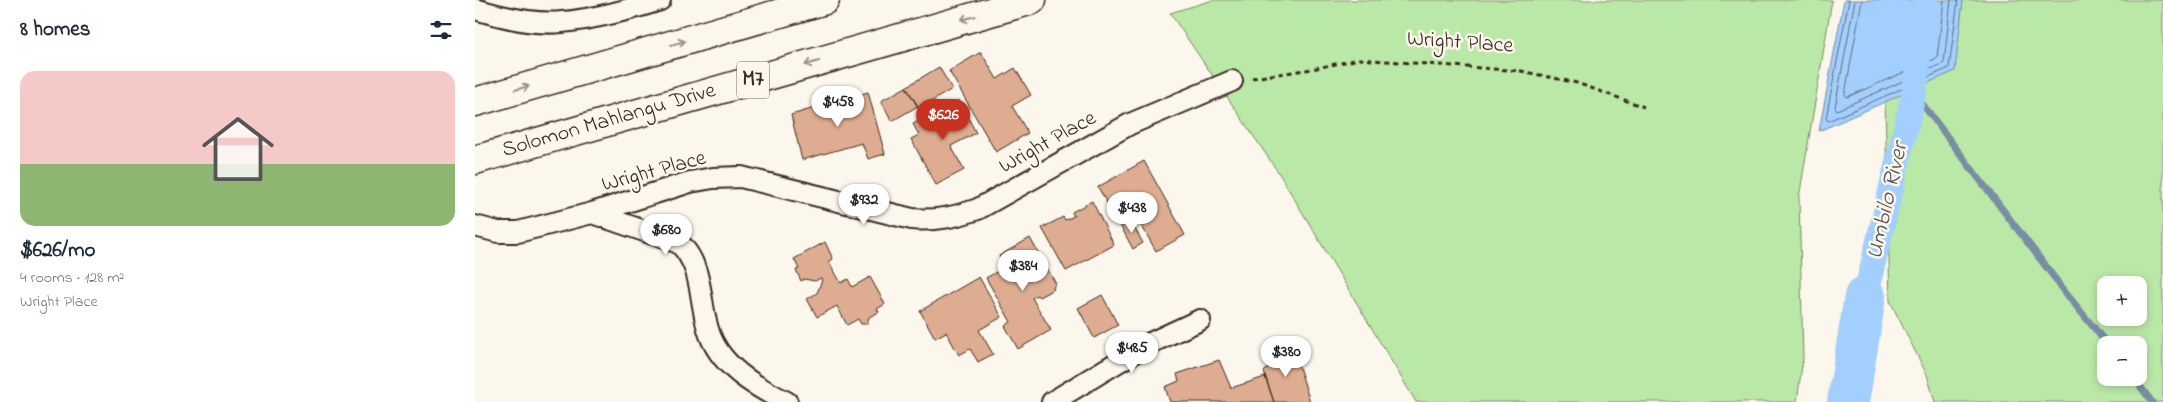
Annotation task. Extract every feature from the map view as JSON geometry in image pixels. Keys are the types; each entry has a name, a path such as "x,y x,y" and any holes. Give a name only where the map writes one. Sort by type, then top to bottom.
{"highway":[{"path":"475,102 825,0"},
{"name":"Solomon Mahlangu Drive","path":"475,160 1032,0"}],"street":[{"path":"475,9 528,21 562,22 623,10 660,0"},
{"name":"Wright Place","path":"475,226 498,232 517,232 592,213 690,182 713,178 741,177 912,219 935,221 978,209 1131,124 1232,80"},
{"path":"592,213 679,243 688,251 694,263 708,330 725,360 766,392 787,402"},
{"path":"1052,402 1146,345 1200,320"}],"path":[{"name":"Wright Place","path":"1232,80 1312,69 1359,60 1521,71 1577,83 1644,107"}],"green space":[{"path":"1213,0 1832,0 1799,198 1803,358 1797,402 1416,402 1280,175 1170,13"},
{"path":"1963,0 2163,0 2163,402 1935,402 1927,375 1890,301 1885,101 1954,71"}],"water":[{"path":"1844,0 1963,0 1955,71 1819,131"}],"building":[{"path":"981,52 997,79 1015,68 1031,95 1012,106 1028,133 996,152 949,71"},
{"path":"939,67 952,89 919,109 906,87"},
{"path":"906,87 918,106 892,121 881,101"},
{"path":"868,92 885,154 868,159 862,143 802,160 791,115"},
{"path":"959,100 976,133 951,146 964,170 936,185 911,139 919,135 913,124"},
{"path":"1144,161 1185,235 1156,251 1131,207 1114,216 1098,187"},
{"path":"1092,201 1114,245 1066,271 1042,228 1063,217 1065,220 1074,216 1072,212"},
{"path":"1130,220 1143,243 1133,249 1120,225"},
{"path":"1030,238 1056,284 1053,287 1054,289 1039,297 1037,295 1032,298 1051,330 1018,349 1005,326 1011,322 986,278 1005,267 999,256"},
{"path":"825,242 833,259 829,262 841,283 848,279 852,287 870,277 885,304 877,309 879,312 869,317 867,324 861,324 858,319 847,325 837,306 817,317 807,299 817,293 822,280 821,278 815,281 804,279 801,281 796,270 799,269 794,259"},
{"path":"979,277 1002,317 979,330 993,354 978,362 970,349 959,355 946,332 935,338 920,311"},
{"path":"1102,295 1118,325 1094,338 1078,308"},
{"path":"1291,341 1310,402 1274,402 1264,372"},
{"path":"1219,360 1231,388 1265,377 1274,402 1170,402 1165,387 1179,381 1177,374"}],"waterway":[{"name":"Umbilo River","path":"1865,297 1914,93 1925,0"},
{"path":"1914,93 2101,336"},
{"name":"Umbilo River","path":"1848,402 1865,297"},
{"path":"2140,386 2152,402"}]}
